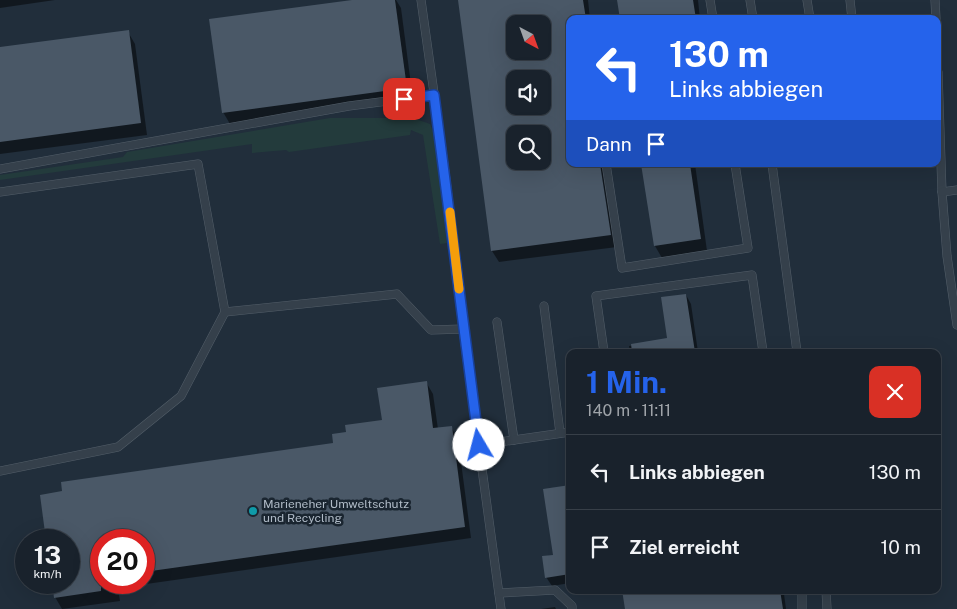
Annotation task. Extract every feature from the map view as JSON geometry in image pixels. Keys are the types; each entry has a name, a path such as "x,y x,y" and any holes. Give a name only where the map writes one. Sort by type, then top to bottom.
{"lane":[{"path":"421,0 501,609"},
{"path":"710,0 712,15"},
{"path":"750,0 752,15"},
{"path":"807,0 809,15"},
{"path":"850,0 852,15"},
{"path":"935,0 936,15"},
{"path":"0,169 349,106 434,95"},
{"path":"941,162 947,256 957,325"},
{"path":"0,192 198,164 225,312 180,396 118,447 0,471"},
{"path":"606,167 622,268 748,248 735,167"},
{"path":"772,167 797,349"},
{"path":"942,192 957,190"},
{"path":"604,349 596,296 752,275 763,349"},
{"path":"225,312 398,294 431,330 463,329"},
{"path":"544,306 560,434"},
{"path":"497,322 514,440"},
{"path":"479,445 566,433"},
{"path":"499,593 555,590 572,606 572,609"},
{"path":"802,594 802,609"},
{"path":"826,594 827,609"}],"green space":[{"path":"330,118 413,118 430,124 434,133 447,243 440,244 423,135 411,130 410,135 289,152 286,150 252,153 252,144 0,180 0,175 123,157 127,152"}],"building":[{"path":"352,0 395,0 407,88 222,113 209,19"},
{"path":"458,0 583,0 585,15 566,15 566,167 600,167 611,235 491,251"},
{"path":"617,0 693,0 695,15 619,15"},
{"path":"129,30 141,123 0,142 0,47"},
{"path":"641,167 690,167 701,239 654,246"},
{"path":"686,294 695,349 632,349 631,344 667,338 661,297"},
{"name":"Marieneher Umweltschutz und Recycling","path":"427,381 433,428 452,426 465,527 155,570 155,529 90,529 90,593 54,598 54,594 80,594 80,529 45,529 40,495 62,491 61,482 333,443 332,434 346,432 345,425 382,420 377,388"},
{"path":"566,486 566,575 545,578 542,556 553,555 543,489"},
{"path":"623,594 781,594 783,609 625,609"}],"slow traffic":[{"path":"450,212 459,289"}],"place":[{"name":"Marieneher Umweltschutz und Recycling","path":"253,511"}],"route":[{"path":"404,99 434,95 479,445"}]}
